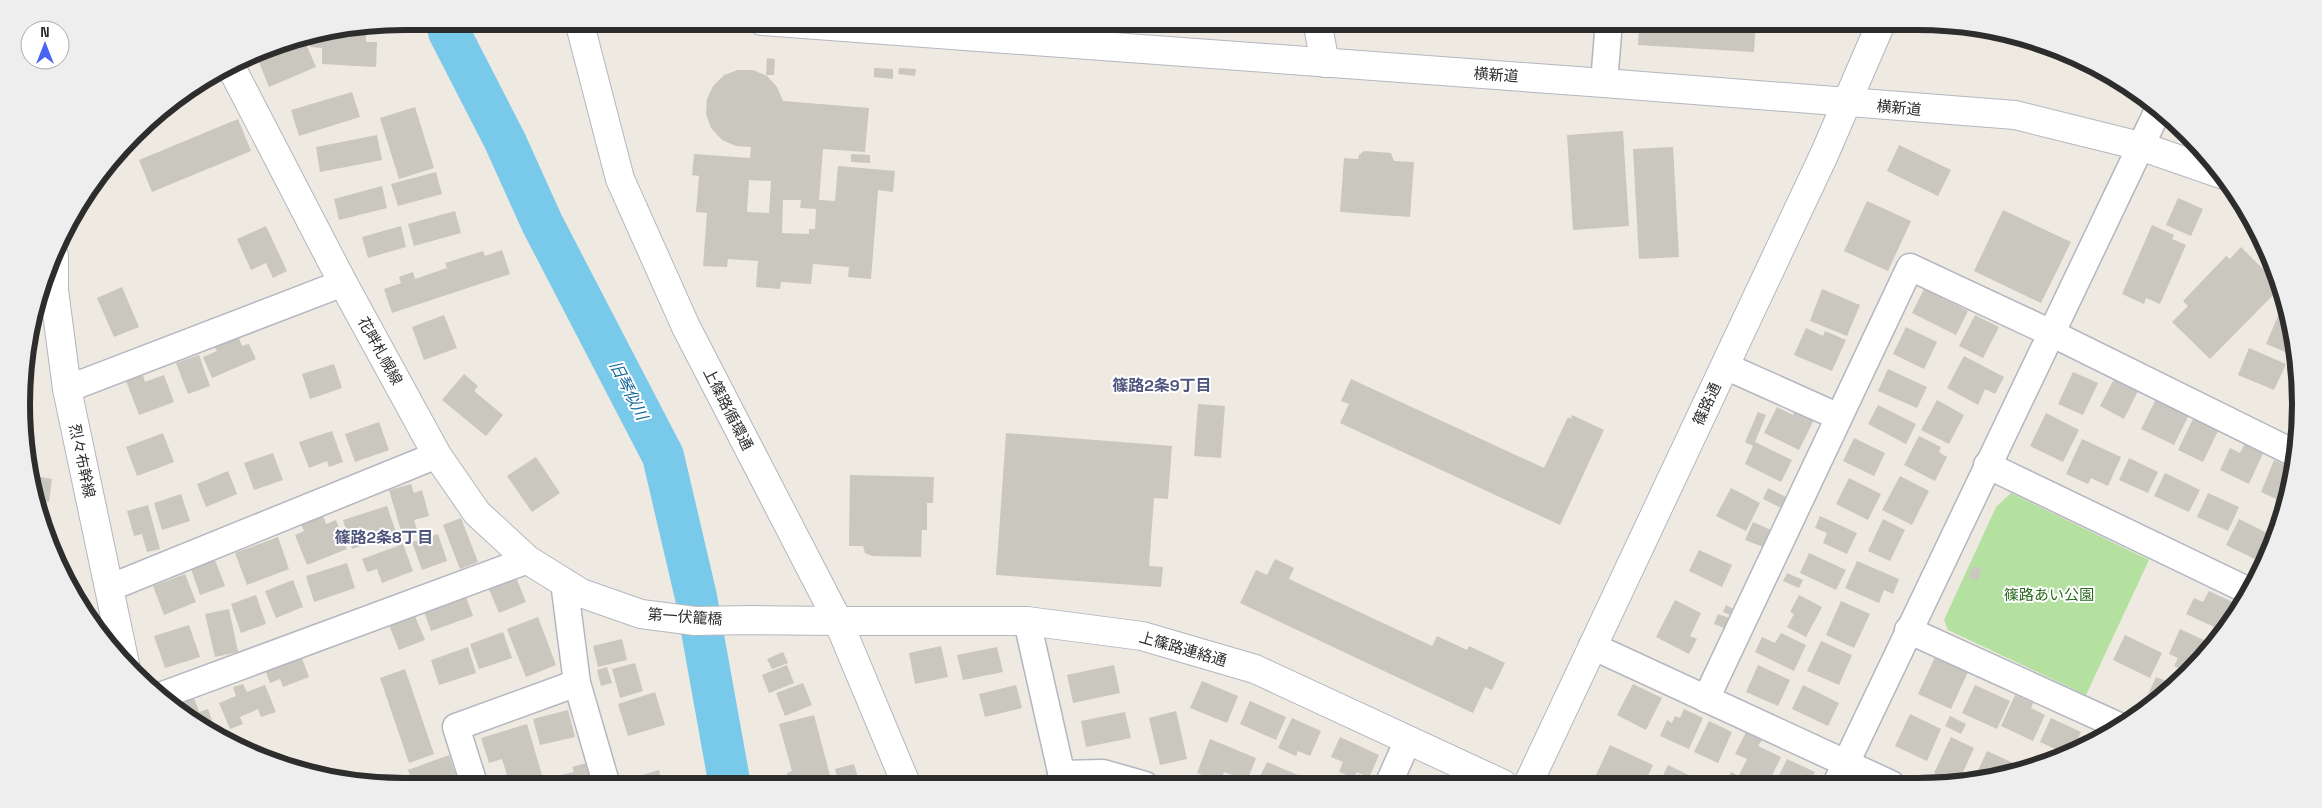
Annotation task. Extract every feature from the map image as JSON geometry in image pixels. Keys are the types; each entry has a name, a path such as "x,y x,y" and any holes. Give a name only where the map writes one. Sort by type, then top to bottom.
{"street":[{"name":"上篠路循環通","path":"581,30 620,179 686,327 838,622 904,778"},
{"name":"横新道","path":"883,30 1604,83 2015,116 2140,146 2210,170"},
{"path":"1319,30 1325,63"},
{"path":"1604,83 1608,30"},
{"name":"篠路通","path":"1531,778 1726,366 1878,30"},
{"name":"花畔札幌線","path":"233,72 343,284 438,455 477,513 528,560 572,588"},
{"path":"1840,773 2156,115"},
{"path":"1706,699 1910,267 2050,333 2289,451"},
{"name":"烈々布幹線","path":"54,272 54,290 67,389 122,650"},
{"path":"67,389 343,284"},
{"path":"1726,366 1839,417"},
{"path":"109,588 438,455"},
{"path":"1987,465 2243,588"},
{"path":"167,693 528,560"},
{"name":"第一伏籠橋","path":"572,588 641,614 696,621 792,620 838,622"},
{"path":"572,588 577,683 604,778"},
{"name":"上篠路連絡通","path":"838,622 1027,622 1142,636 1255,669 1490,778"},
{"path":"1027,622 1063,778"},
{"path":"1908,630 2113,723"},
{"path":"1592,646 1706,699 1840,773 1863,778"},
{"path":"472,778 456,727 577,683"},
{"path":"1391,778 1408,740"},
{"path":"1074,778 1103,773 1120,778"}],"green space":[{"name":"篠路あい公園","path":"2011,493 2149,560 2086,695 1948,630 1944,620 1996,507"}],"building":[{"path":"1639,30 1755,30 1754,52 1638,45"},
{"path":"366,32 366,42 377,42 376,67 322,64 322,48 310,47 310,42"},
{"path":"306,43 316,67 269,87 258,60"},
{"path":"767,58 775,59 774,75 766,75"},
{"path":"874,68 893,69 893,79 874,77"},
{"path":"899,68 916,69 915,76 898,74"},
{"path":"738,70 753,70 767,76 777,87 783,101 869,108 865,152 823,149 819,200 835,201 838,166 895,171 893,192 878,190 871,279 848,277 849,267 813,264 811,284 781,282 780,289 756,287 758,261 728,259 727,267 703,266 707,213 696,212 699,176 692,175 694,154 750,158 751,147 736,146 722,140 711,128 706,114 707,99 713,86 724,75","holes":["749,180 771,181 769,213 747,212","783,200 801,200 800,208 816,209 815,229 809,229 809,234 782,233"]},
{"path":"352,92 360,117 299,136 291,110"},
{"path":"415,107 434,168 399,179 380,118"},
{"path":"238,119 251,151 152,192 139,160"},
{"path":"1623,131 1629,226 1573,230 1567,135"},
{"path":"377,135 382,160 320,172 316,147"},
{"path":"1899,145 1951,170 1938,196 1887,171"},
{"path":"1673,147 1679,257 1639,259 1633,149"},
{"path":"1364,151 1391,153 1394,161 1414,162 1410,217 1340,212 1344,158 1358,159 1359,155"},
{"path":"851,154 870,155 870,163 851,162"},
{"path":"436,172 442,194 398,206 391,184"},
{"path":"382,186 387,208 339,220 334,199"},
{"path":"2178,198 2203,209 2191,236 2166,225"},
{"path":"1867,201 1911,221 1888,271 1844,251"},
{"path":"2003,210 2071,242 2041,303 1974,271"},
{"path":"455,211 461,233 414,246 408,224"},
{"path":"2152,225 2174,235 2172,239 2186,245 2160,304 2146,298 2144,304 2122,294"},
{"path":"266,226 287,271 273,278 266,263 251,270 237,239"},
{"path":"401,226 406,247 368,258 362,237"},
{"path":"2241,247 2269,275 2275,293 2210,359 2172,322 2188,306 2183,301 2226,256 2230,259"},
{"path":"502,250 510,274 392,313 384,289 401,283 399,277 413,272 415,279 447,268 445,263 483,251 485,256"},
{"path":"122,287 139,327 114,337 97,298"},
{"path":"1822,289 1860,305 1847,336 1810,321"},
{"path":"1924,289 1968,311 1956,335 1912,313"},
{"path":"444,315 457,348 424,360 412,327"},
{"path":"1975,315 1999,327 1983,358 1959,346"},
{"path":"2278,316 2282,318 2289,353 2266,344"},
{"path":"1906,327 1937,342 1924,369 1893,354"},
{"path":"1806,328 1823,336 1825,331 1846,340 1832,371 1794,355"},
{"path":"238,336 242,346 249,344 256,359 212,378 203,357 217,351 214,346"},
{"path":"2249,348 2286,364 2274,390 2238,375"},
{"path":"199,355 210,386 188,394 176,363"},
{"path":"1964,356 2004,377 1995,394 1985,389 1978,405 1947,388"},
{"path":"334,364 342,388 310,399 302,374"},
{"path":"1888,369 1927,387 1917,408 1878,391"},
{"path":"2073,372 2098,383 2083,415 2058,404"},
{"path":"464,374 478,386 474,391 503,415 486,436 442,400"},
{"path":"143,375 145,382 164,375 174,402 139,415 126,381"},
{"path":"1351,379 1544,468 1568,417 1571,419 1572,415 1604,430 1560,525 1340,423 1349,404 1341,401"},
{"path":"2114,379 2138,391 2124,419 2100,406"},
{"path":"2157,397 2190,413 2174,445 2141,429"},
{"path":"1937,400 1964,415 1949,444 1921,430"},
{"path":"1198,404 1225,406 1221,458 1194,456"},
{"path":"1878,405 1916,424 1906,444 1868,424"},
{"path":"1777,407 1793,415 1795,410 1814,420 1799,450 1764,433"},
{"path":"1758,412 1766,415 1755,442 1792,460 1781,482 1745,464 1753,446 1745,442"},
{"path":"2046,413 2079,430 2063,462 2030,446"},
{"path":"2193,419 2218,431 2203,462 2178,450"},
{"path":"379,422 389,450 355,462 345,434"},
{"path":"332,431 343,462 329,467 327,461 309,468 299,442"},
{"path":"163,433 174,462 137,476 126,447"},
{"path":"1006,433 1172,446 1168,499 1154,498 1149,566 1163,567 1161,587 996,575"},
{"path":"1919,436 1941,447 1939,452 1947,457 1935,481 1904,465"},
{"path":"1854,438 1885,453 1874,476 1843,461"},
{"path":"2082,439 2121,457 2108,486 2091,478 2088,484 2066,474"},
{"path":"2245,443 2264,451 2249,484 2220,470 2230,448 2240,453"},
{"path":"273,453 283,480 254,490 244,463"},
{"path":"536,457 560,493 532,512 507,476"},
{"path":"2129,458 2158,472 2148,493 2119,480"},
{"path":"2274,460 2287,466 2279,500 2261,492"},
{"path":"228,471 237,494 206,507 197,484"},
{"path":"2165,473 2200,490 2189,512 2154,496"},
{"path":"850,475 934,477 933,503 927,503 927,530 922,530 921,557 872,556 865,553 863,546 849,546"},
{"path":"37,476 52,479 49,502 43,501"},
{"path":"1900,476 1929,491 1912,525 1882,510"},
{"path":"1849,478 1881,494 1868,520 1836,504"},
{"path":"411,484 414,493 422,490 429,516 414,520 417,529 402,534 389,490"},
{"path":"1731,488 1760,503 1746,531 1716,516"},
{"path":"1768,488 1786,497 1781,508 1763,499"},
{"path":"2208,493 2239,507 2228,531 2197,517"},
{"path":"181,494 190,521 162,530 154,503"},
{"path":"148,505 160,549 147,552 142,534 134,536 127,511"},
{"path":"387,506 397,535 352,549 343,520"},
{"path":"323,516 326,524 336,520 347,549 307,565 295,535 304,531 301,524"},
{"path":"1820,516 1857,533 1847,554 1823,543 1827,533 1815,528"},
{"path":"461,518 478,562 460,569 443,525"},
{"path":"1883,519 1905,530 1890,561 1868,551"},
{"path":"2239,519 2269,534 2257,560 2226,545"},
{"path":"1753,522 1771,530 1763,547 1745,540"},
{"path":"438,534 447,561 422,570 412,542"},
{"path":"278,537 289,569 247,585 235,553"},
{"path":"403,544 413,571 382,583 377,569 367,572 362,559"},
{"path":"1699,550 1732,565 1722,587 1689,571"},
{"path":"1809,553 1846,570 1836,590 1800,573"},
{"path":"1275,559 1294,568 1289,579 1432,646 1437,636 1467,650 1469,646 1505,663 1492,690 1485,687 1473,713 1240,603 1256,570 1267,575"},
{"path":"215,560 225,586 200,595 191,569"},
{"path":"1857,561 1899,579 1893,594 1884,590 1879,603 1845,588"},
{"path":"347,563 355,588 314,602 306,576"},
{"path":"1973,566 1982,569 1977,581 1968,577"},
{"path":"1787,573 1803,580 1799,588 1783,581"},
{"path":"185,574 196,602 164,615 153,586"},
{"path":"515,575 526,602 499,613 488,587"},
{"path":"293,580 303,607 276,618 265,591"},
{"path":"464,591 473,616 431,631 422,606"},
{"path":"2209,591 2235,603 2218,628 2186,614 2194,598 2203,602"},
{"path":"256,595 266,624 241,633 231,604"},
{"path":"1799,595 1822,607 1806,637 1787,627 1794,614 1790,612"},
{"path":"1675,600 1701,613 1690,636 1697,639 1689,654 1656,637"},
{"path":"1841,601 1870,614 1854,648 1826,635"},
{"path":"1726,605 1735,610 1732,616 1723,612"},
{"path":"229,609 238,652 215,657 205,614"},
{"path":"412,609 425,640 399,650 387,620"},
{"path":"1718,614 1729,618 1724,628 1714,624"},
{"path":"538,617 556,665 526,677 507,629"},
{"path":"189,625 200,657 165,668 154,636"},
{"path":"2180,629 2207,642 2181,669 2174,666 2178,658 2169,654"},
{"path":"503,632 512,658 479,669 470,644"},
{"path":"1781,633 1806,645 1794,671 1755,652 1762,637 1775,643"},
{"path":"2125,635 2162,653 2150,678 2113,660"},
{"path":"622,639 627,660 598,667 593,646"},
{"path":"1821,641 1852,655 1839,685 1807,671"},
{"path":"941,646 948,677 915,684 909,653"},
{"path":"468,647 476,673 439,685 431,660"},
{"path":"997,647 1003,672 963,680 957,655"},
{"path":"783,652 788,663 772,669 767,659"},
{"path":"300,653 309,677 283,687 280,679 270,683 264,667"},
{"path":"1935,657 1968,672 1951,709 1918,694"},
{"path":"635,663 643,691 620,698 612,669"},
{"path":"787,665 794,683 769,693 762,675"},
{"path":"1114,665 1120,693 1073,703 1067,675"},
{"path":"1758,665 1790,680 1778,706 1746,692"},
{"path":"607,667 612,683 601,686 597,670"},
{"path":"405,669 434,754 409,763 380,678"},
{"path":"2156,677 2168,682 2147,700 2146,699"},
{"path":"1202,681 1238,696 1227,723 1190,708"},
{"path":"803,683 812,705 785,716 776,693"},
{"path":"243,684 247,692 265,685 276,712 261,717 258,709 240,717 243,724 230,729 219,703 236,696 233,687"},
{"path":"1633,684 1662,698 1646,730 1617,715"},
{"path":"1016,685 1022,708 985,717 979,694"},
{"path":"1803,685 1839,703 1828,726 1792,709"},
{"path":"1975,685 2010,701 1997,729 1962,713"},
{"path":"655,692 665,725 628,736 618,704"},
{"path":"193,695 199,712 208,709 214,726 196,715 176,701"},
{"path":"2015,695 2033,703 2031,708 2045,715 2033,741 2001,726"},
{"path":"1250,701 1286,717 1276,740 1240,724"},
{"path":"1684,709 1703,718 1689,749 1660,736 1667,720 1672,723 1675,716 1680,718"},
{"path":"568,710 575,737 540,745 533,719"},
{"path":"1176,711 1187,759 1160,765 1149,718"},
{"path":"1125,712 1131,738 1086,747 1081,721"},
{"path":"1910,714 1941,729 1927,761 1895,746"},
{"path":"814,715 831,778 789,778 787,773 792,771 779,724"},
{"path":"1950,716 1966,724 1961,734 1945,726"},
{"path":"1292,718 1321,731 1310,756 1298,751 1296,756 1278,748"},
{"path":"2051,718 2081,732 2076,742 2059,751 2040,742"},
{"path":"1709,721 1732,732 1718,763 1694,752"},
{"path":"527,724 542,775 532,778 508,778 502,759 489,763 481,738"},
{"path":"1746,732 1762,740 1758,746 1781,757 1771,778 1745,778 1739,775 1747,759 1735,754"},
{"path":"1340,737 1379,755 1369,778 1357,772 1354,778 1339,772 1343,762 1331,757"},
{"path":"1951,737 1974,748 1961,775 1943,777 1934,773"},
{"path":"1210,739 1256,758 1248,778 1239,778 1224,772 1222,778 1210,778 1197,773"},
{"path":"1610,745 1653,765 1647,778 1595,777"},
{"path":"1987,751 2017,764 1991,771 1977,773"},
{"path":"449,755 457,778 411,778 408,770"},
{"path":"1787,759 1815,772 1812,778 1778,778"},
{"path":"1267,762 1305,778 1259,778"},
{"path":"586,763 590,778 557,778 556,776 574,772 572,767"},
{"path":"854,764 858,778 837,778 835,769"},
{"path":"1668,765 1695,778 1662,778"},
{"path":"659,770 661,778 633,778"},
{"path":"1731,772 1737,775 1736,778 1728,778"},
{"path":"1358,774 1366,778 1356,778"},
{"path":"996,775 997,778 981,778"}],"waterway":[{"name":"旧琴似川","path":"449,30 505,141 542,223 663,456 696,597 729,778"}],"district":[{"name":"篠路2条9丁目","path":"1162,385"},
{"name":"篠路2条8丁目","path":"384,537"}]}
